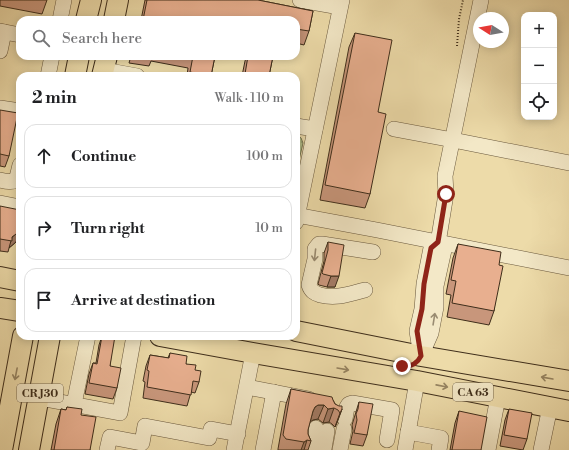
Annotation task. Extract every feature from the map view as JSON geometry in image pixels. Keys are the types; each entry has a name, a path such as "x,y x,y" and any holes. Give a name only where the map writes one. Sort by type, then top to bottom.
{"main road":[{"path":"87,16 91,0"},
{"path":"115,16 118,0"},
{"path":"75,72 78,60"},
{"path":"0,277 16,279"},
{"path":"0,308 16,310"},
{"name":"CA 63","path":"300,332 421,356 569,381"},
{"name":"CR J30","path":"2,450 22,340"},
{"name":"CR J30","path":"29,450 49,340"},
{"name":"CA 63","path":"182,340 417,381 569,411"},
{"path":"253,353 270,346 284,345 407,366 416,363 421,356"},
{"path":"417,381 421,375 431,371 554,393 569,390"}],"lane":[{"path":"61,16 64,0"},
{"path":"300,0 341,3 300,202"},
{"path":"421,356 417,331 422,309 424,284 431,248 438,242 446,194 445,176 481,0"},
{"path":"0,50 2,31 16,34"},
{"path":"49,72 51,60"},
{"path":"104,67 122,72"},
{"path":"0,108 16,110"},
{"path":"300,127 315,130"},
{"path":"394,129 569,163"},
{"path":"0,180 10,182 16,180"},
{"path":"0,203 16,205"},
{"path":"300,218 438,242 569,268"},
{"path":"365,290 338,297 313,292 310,289 310,285 315,259 315,249 319,244 326,244 373,252"},
{"path":"74,404 87,340"},
{"path":"39,398 120,413 133,340"},
{"path":"234,450 253,353"},
{"path":"406,442 417,381"},
{"path":"247,387 321,401 340,450"},
{"path":"263,450 274,392"},
{"path":"488,450 498,397"},
{"path":"313,450 312,446 330,421 348,407 349,404 352,404 392,410 386,445 442,438 439,450"},
{"path":"541,450 550,407"},
{"path":"318,450 330,421"},
{"path":"323,450 330,421"},
{"path":"328,450 330,421"},
{"path":"107,450 110,437 142,443 145,426 209,438 211,429 238,434"}],"green space":[{"path":"300,137 303,143 300,156"}],"building":[{"path":"147,0 258,0 313,11 309,31 300,30 300,16 144,16"},
{"path":"355,33 392,40 378,112 386,114 370,194 325,185"},
{"path":"192,60 214,60 212,72 190,72"},
{"path":"247,60 272,60 270,72 245,72"},
{"path":"0,110 16,113 16,123 9,156 0,154"},
{"path":"0,206 16,209 16,234 12,237 12,241 0,239"},
{"path":"328,242 344,245 339,276 331,276 322,273 328,250"},
{"path":"458,244 501,252 499,265 503,266 494,311 452,303 456,281 451,280"},
{"path":"101,340 114,340 110,366 121,368 117,388 89,383 93,363 97,364"},
{"path":"170,353 187,356 186,364 196,365 195,370 201,371 199,382 193,381 191,395 147,387 149,371 147,370 150,355 169,358"},
{"path":"291,389 332,397 335,404 342,406 340,413 334,408 328,409 324,405 318,405 315,407 308,430 311,441 307,440 304,442 286,439 283,435"},
{"path":"359,402 373,404 367,435 354,433"},
{"path":"67,407 82,409 81,415 96,417 90,450 54,450 61,409 66,410"},
{"path":"509,409 532,413 527,439 504,435"},
{"path":"459,411 487,417 481,450 452,450"}],"route":[{"path":"402,366 410,366 416,363 421,356 417,331 422,309 424,284 431,248 438,242 446,194"}]}
